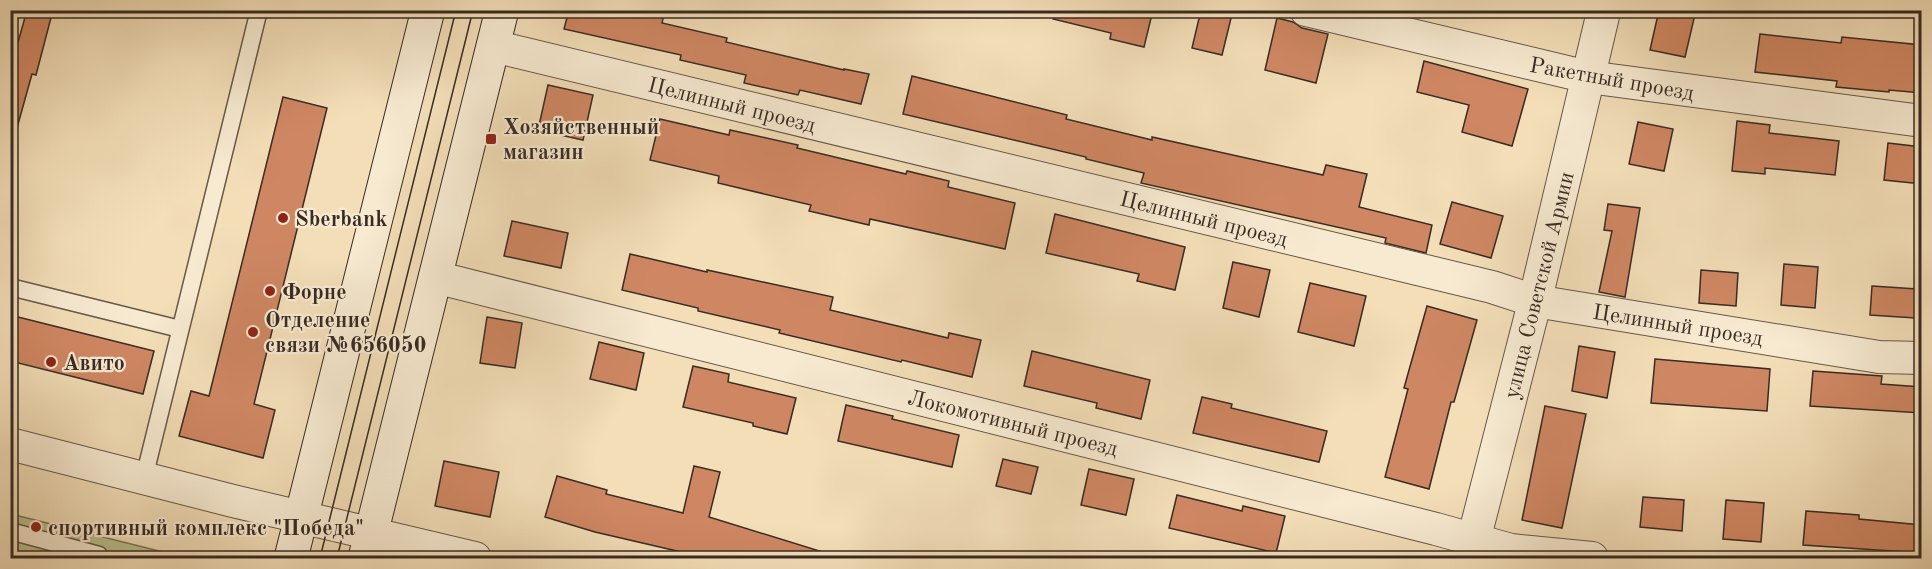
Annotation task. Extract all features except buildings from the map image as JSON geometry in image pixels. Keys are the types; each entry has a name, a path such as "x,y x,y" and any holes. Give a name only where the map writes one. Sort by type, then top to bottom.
{"main road":[{"path":"291,558 428,10"},
{"path":"369,546 502,10"},
{"name":"улица Советской Армии","path":"1471,550 1535,301 1604,10"}],"street":[{"name":"Ракетный проезд","path":"1306,10 1588,77 1922,121"},
{"name":"Целинный проезд","path":"493,46 1480,284 1535,301 1879,357 1922,358"},
{"name":"Локомотивный проезд","path":"435,277 1436,529 1471,550 1511,550 1592,558"},
{"path":"10,444 302,516 369,546 475,558"}],"lane":[{"path":"144,478 259,10"},
{"path":"10,287 180,329"},
{"path":"10,531 99,555"}],"green space":[{"name":"спортивный комплекс \"Победа\"","path":"11,514 187,558 11,558"}],"tram line":[{"path":"320,558 456,10"},
{"path":"337,558 473,10"}],"place":[{"name":"Хозяйственный магазин","path":"491,139"},
{"name":"Sberbank","path":"283,218"},
{"name":"Форне","path":"270,291"},
{"name":"Отделение связи №656050","path":"253,332"},
{"name":"Авито","path":"51,362"},
{"name":"спортивный комплекс \"Победа\"","path":"36,527"}]}
